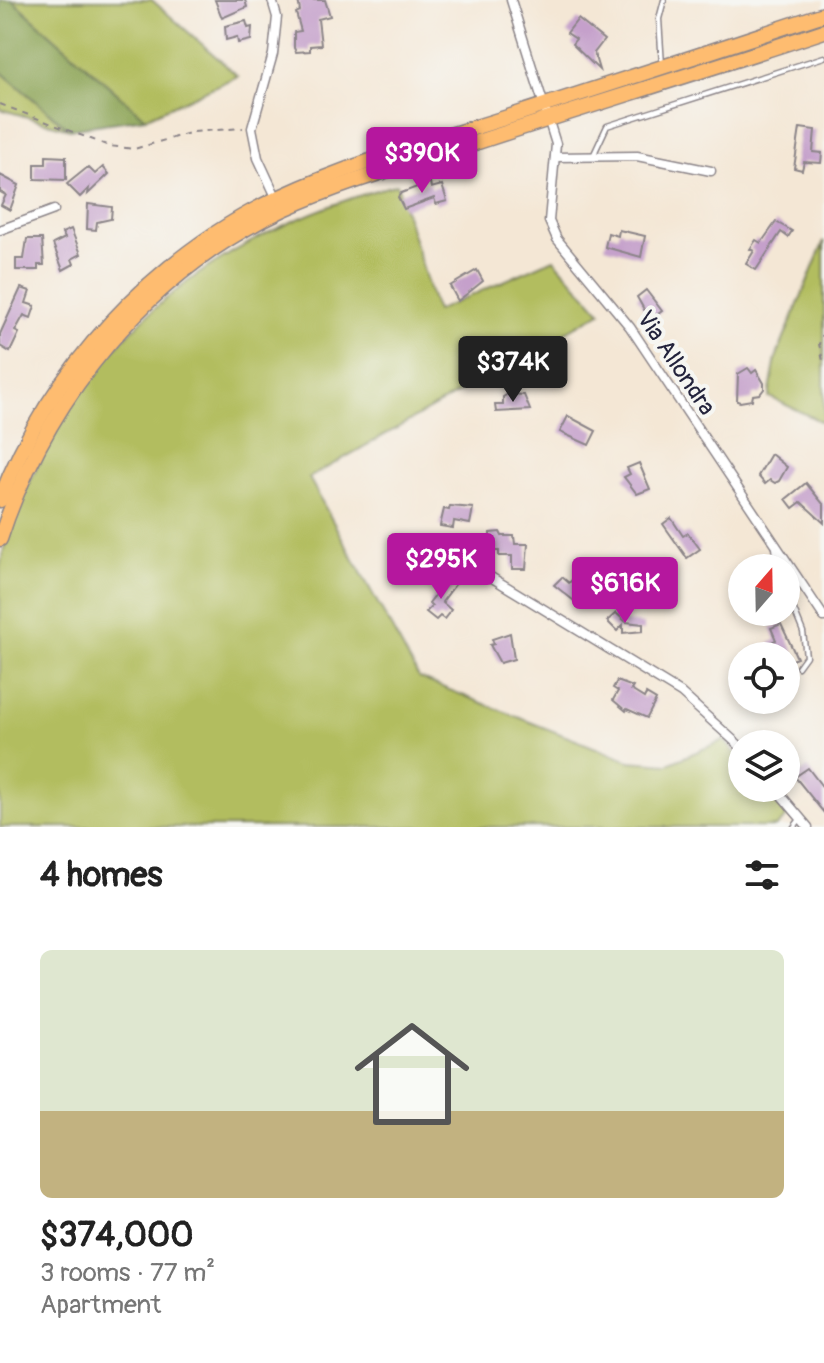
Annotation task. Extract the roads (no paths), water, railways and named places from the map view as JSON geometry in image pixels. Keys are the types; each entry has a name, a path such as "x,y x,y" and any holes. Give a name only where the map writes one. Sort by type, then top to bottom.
{"main road":[{"path":"0,539 26,470 67,398 108,343 188,269 244,230 313,196 662,67 824,14"},
{"path":"0,500 25,444 55,394 123,309 202,244 277,199 323,179 824,31"}],"street":[{"path":"272,0 277,17 273,54 252,128 258,158 277,199"},
{"name":"Via Allondra","path":"511,0 556,144 549,221 557,239 630,327 824,617"},
{"path":"555,157 637,156 711,171"},
{"path":"0,230 54,210"},
{"path":"453,554 681,693 728,735"},
{"path":"787,802 808,827"}],"lane":[{"path":"662,67 659,19 664,0"},
{"path":"593,156 607,126 824,57"},
{"path":"775,547 776,554"},
{"path":"800,626 806,656 800,664"},
{"path":"794,827 801,818"}]}
